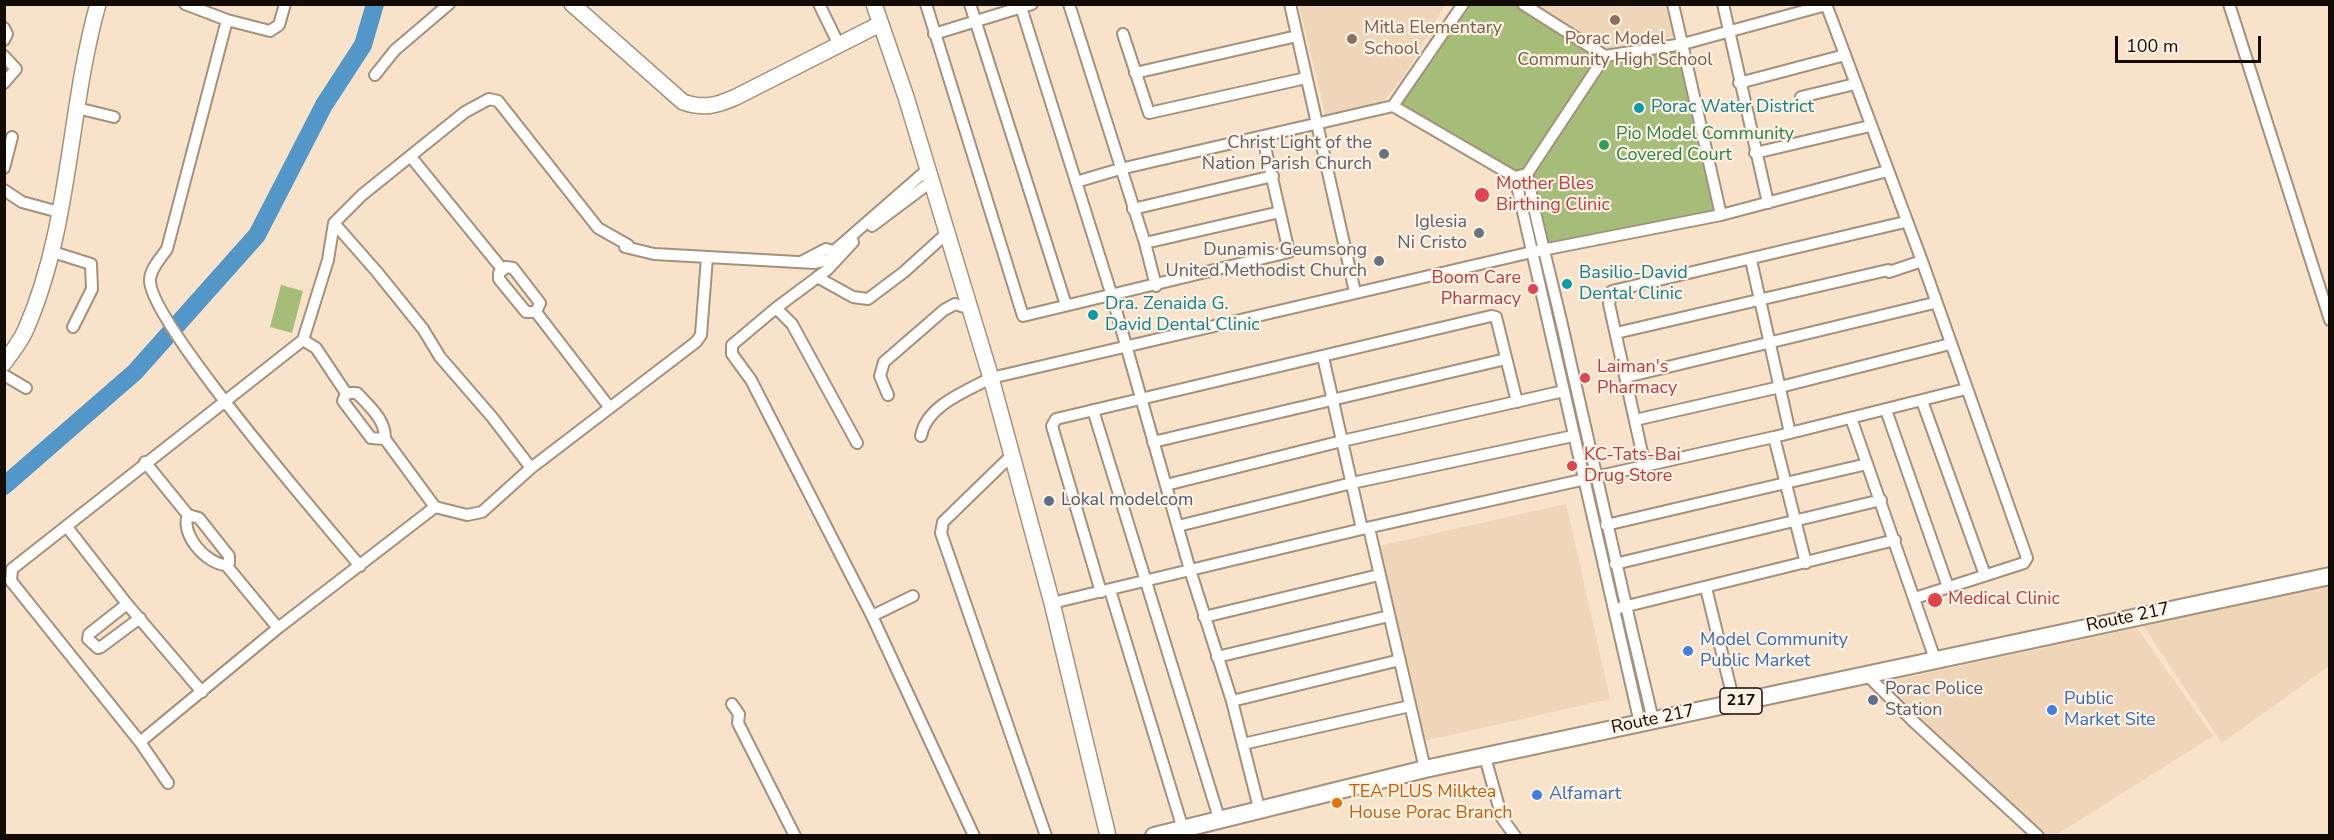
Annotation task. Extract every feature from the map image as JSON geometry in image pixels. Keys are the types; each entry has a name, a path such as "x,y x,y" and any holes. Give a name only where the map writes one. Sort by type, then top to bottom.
{"main road":[{"name":"Route 217","path":"1154,836 1219,818 1425,769 2330,576"}],"street":[{"path":"6,358 25,331 53,252 87,43 98,4"},
{"path":"185,4 227,20 274,30 285,4"},
{"path":"375,75 395,50 449,4"},
{"path":"572,4 683,102 697,107 715,106 736,97 880,24"},
{"path":"819,4 838,44"},
{"path":"874,4 930,175 968,308 991,378 1052,603 1108,836"},
{"path":"926,4 1023,316 1156,286 1289,252 1263,138"},
{"path":"970,4 1066,305"},
{"path":"1069,4 1145,243 1156,286"},
{"path":"1290,4 1355,292"},
{"path":"1076,182 1120,169 1316,126 1393,106 1463,4"},
{"path":"1523,4 1605,56 1683,44 1826,5 1905,222 1922,261 1934,303 2027,558 2024,563 1915,598"},
{"path":"1673,4 1721,215"},
{"path":"1723,4 1739,83 1768,203"},
{"path":"2229,4 2330,320"},
{"path":"934,34 1025,5 1127,347 1190,570 1232,701 1260,808"},
{"path":"227,20 167,249 155,265 150,281 175,333 225,401 360,566"},
{"path":"4,28 7,34 4,40"},
{"path":"1123,34 1147,112 1151,113 1306,78"},
{"path":"1135,73 1298,36"},
{"path":"1739,83 1845,55"},
{"path":"4,56 16,69 4,83"},
{"path":"1605,56 1527,174 1537,252 1573,436 1614,609 1647,721"},
{"path":"1801,97 1855,84"},
{"path":"168,783 140,742 11,581 12,569 145,462 303,340 328,260 334,223 362,195 481,101 489,99 498,101 598,228 628,245 625,247 654,254 803,261 826,249 834,250 930,175"},
{"path":"1393,106 1515,177 1564,334 1625,606 1647,721"},
{"path":"77,108 114,117"},
{"path":"1755,153 1870,126"},
{"path":"4,168 12,137"},
{"path":"411,157 502,270"},
{"path":"921,436 927,418 960,394 991,378 1355,292 1721,215 1887,171"},
{"path":"1515,177 1527,174"},
{"path":"930,175 848,246 840,257 817,277 732,345 732,354 751,380 872,616 974,836"},
{"path":"1133,209 1273,176"},
{"path":"4,190 22,202 59,212"},
{"path":"1145,243 1280,212"},
{"path":"1645,466 1608,301 1614,289 1751,260 1905,222"},
{"path":"334,223 384,280 423,329 440,357 492,417 531,468"},
{"path":"817,277 853,297 868,299 904,272 946,233"},
{"path":"53,252 91,264 92,289 73,327"},
{"path":"346,393 357,393 368,404 385,427 385,439 435,507 467,515 482,512 531,468 701,335 707,257"},
{"path":"1751,260 1790,433"},
{"path":"1616,333 1888,270 1889,272 1922,261"},
{"path":"506,267 513,268 540,303 536,312 526,312 499,279 498,275 506,267"},
{"path":"1626,377 1934,303"},
{"path":"888,396 880,376 884,362 944,310 955,304 968,308"},
{"path":"776,308 792,324 857,443"},
{"path":"536,312 610,408"},
{"path":"1183,829 1052,426 1056,418 1494,316 1517,402"},
{"path":"303,340 316,348 346,393"},
{"path":"1635,420 1780,387 1950,344"},
{"path":"1323,357 1352,483 1379,575 1425,769"},
{"path":"1153,442 1506,359"},
{"path":"4,375 26,388"},
{"path":"1052,603 1774,437 1966,389"},
{"path":"1166,484 1342,441 1564,391"},
{"path":"346,393 343,401 371,438 385,439"},
{"path":"1922,401 1985,575"},
{"path":"1093,410 1219,818"},
{"path":"1886,410 1948,587"},
{"path":"1851,418 1935,659"},
{"path":"1178,526 1352,483 1573,436"},
{"path":"1774,437 1806,563"},
{"path":"1012,455 943,522 941,533 1046,836"},
{"path":"145,462 188,515 199,518 229,556 230,563 226,565"},
{"path":"1606,525 1867,464"},
{"path":"1615,564 1881,500"},
{"path":"140,742 279,628 435,507"},
{"path":"188,515 184,523 186,533 212,561 226,565 279,628"},
{"path":"67,527 127,604 202,692"},
{"path":"1614,609 1895,540"},
{"path":"1204,617 1379,575"},
{"path":"1706,588 1734,702"},
{"path":"872,616 913,596"},
{"path":"127,604 89,634 88,639 98,648 101,647 140,618"},
{"path":"1218,657 1389,616"},
{"path":"1232,701 1400,660"},
{"path":"1866,674 1912,721 2038,836"},
{"path":"732,704 739,714 738,723 795,836"},
{"path":"1243,744 1410,706"},
{"path":"1485,757 1502,818 1515,836"}],"shaded area":[{"name":"Mitla Elementary School","path":"1299,5 1445,5 1405,74 1384,101 1326,117"},
{"name":"Porac Model Community High School","path":"1535,5 1666,5 1673,36 1617,49 1601,47"},
{"path":"1566,504 1610,699 1424,741 1379,546"},
{"path":"2329,585 2329,666 2222,743 2143,626"},
{"name":"Public Market Site","path":"2137,628 2213,736 2056,835 2040,835 1881,683"}],"green space":[{"path":"1463,5 1523,5 1605,56 1683,44 1721,215 1542,251 1527,175 1515,177 1393,106"},
{"path":"281,285 303,291 292,333 270,327"}],"waterway":[{"path":"4,486 135,372 257,235 324,105 363,45 375,4"}],"place":[{"name":"Porac Model Community High School","path":"1615,20"},
{"name":"Mitla Elementary School","path":"1352,39"},
{"name":"Porac Water District","path":"1639,108"},
{"name":"Pio Model Community Covered Court","path":"1604,145"},
{"name":"Christ Light of the Nation Parish Church","path":"1384,154"},
{"name":"Mother Bles Birthing Clinic","path":"1482,195"},
{"name":"Iglesia Ni Cristo","path":"1479,233"},
{"name":"Dunamis Geumsong United Methodist Church","path":"1379,261"},
{"name":"Basilio-David Dental Clinic","path":"1567,284"},
{"name":"Boom Care Pharmacy","path":"1533,289"},
{"name":"Dra. Zenaida G. David Dental Clinic","path":"1093,315"},
{"name":"Laiman's Pharmacy","path":"1585,378"},
{"name":"KC-Tats-Bai Drug Store","path":"1572,466"},
{"name":"Lokal modelcom","path":"1049,501"},
{"name":"Medical Clinic","path":"1935,600"},
{"name":"Model Community Public Market","path":"1688,651"},
{"name":"Porac Police Station","path":"1873,700"},
{"name":"Public Market Site","path":"2052,710"},
{"name":"Alfamart","path":"1537,795"},
{"name":"TEA PLUS Milktea House Porac Branch","path":"1337,803"}]}
